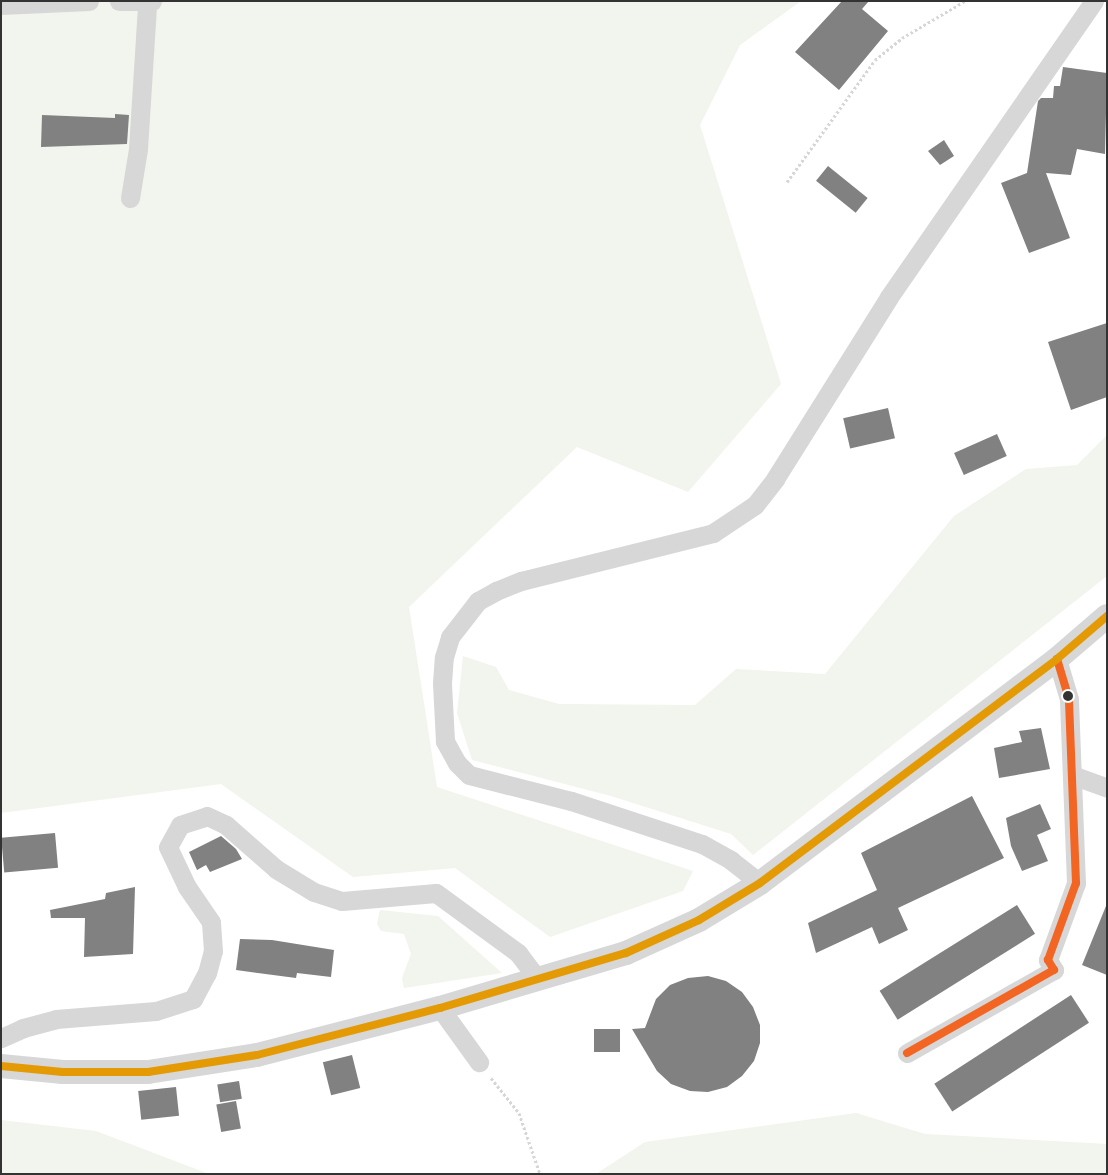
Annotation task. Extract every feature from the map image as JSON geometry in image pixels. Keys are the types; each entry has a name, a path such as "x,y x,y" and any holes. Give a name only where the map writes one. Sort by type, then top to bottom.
{"street":[{"path":"1,5 89,1"},
{"path":"119,1 150,2 138,148 130,198"},
{"path":"760,884 731,860 702,844 571,801 470,775 456,763 445,741 442,683 444,657 450,637 478,601 496,592 521,582 713,533 755,505 775,478 821,401 889,297 1094,1"},
{"path":"1,1066 63,1072 148,1072 257,1054 440,1008 626,953 699,920 760,884 1057,659 1107,616"},
{"path":"907,1053 1054,970 1048,960 1076,883 1069,699 1057,659"},
{"path":"1072,775 1107,788"},
{"path":"1,1038 23,1028 56,1019 156,1012 193,999 206,974 213,951 211,922 187,887 168,846 180,825 207,816 226,825 276,869 314,892 342,901 436,893 518,953 538,980"},
{"path":"440,1008 478,1062"}],"path":[{"path":"787,182 875,60 902,38 965,1"},
{"path":"478,1062 519,1113 540,1174"}],"shaded area":[{"path":"1,1 801,1 740,45 700,125 781,384 688,492 577,447 409,607 437,787 693,871 683,891 550,937 455,868 353,877 221,784 1,813"},
{"path":"1107,435 1107,576 753,855 731,834 611,796 472,760 457,713 463,656 496,667 509,690 559,704 695,705 736,669 825,674 954,516 1026,469 1077,465"},
{"path":"380,910 438,916 502,973 404,988 402,978 411,954 404,934 381,931 377,924"},
{"path":"856,1113 925,1134 1107,1144 1107,1174 596,1174 645,1142"},
{"path":"1,1120 96,1131 209,1174 1,1174"}],"building":[{"path":"842,1 869,1 862,9 888,31 839,90 795,52"},
{"path":"1063,67 1107,73 1105,154 1077,149 1071,175 1046,173 1070,238 1029,253 1001,183 1027,173 1038,101 1041,98 1053,98 1054,86 1060,86"},
{"path":"115,114 129,115 127,144 41,147 42,115 115,118"},
{"path":"944,140 954,156 940,165 928,151"},
{"path":"828,166 868,198 856,213 816,181"},
{"path":"1107,323 1107,397 1071,410 1048,342"},
{"path":"888,408 895,438 850,449 843,418"},
{"path":"997,434 1007,456 964,475 954,453"},
{"path":"1041,728 1050,769 999,778 994,748 1022,742 1019,731"},
{"path":"972,796 1004,858 898,908 908,930 879,944 872,927 816,953 808,923 877,890 861,853"},
{"path":"1040,804 1051,829 1037,835 1048,861 1022,871 1011,846 1006,818"},
{"path":"55,833 58,868 4,873 1,838"},
{"path":"221,836 236,849 242,859 210,872 206,865 197,870 189,852"},
{"path":"135,887 133,954 84,957 85,918 51,918 50,910 105,899 106,893"},
{"path":"1017,905 1035,934 898,1020 880,991"},
{"path":"1107,906 1107,975 1082,965"},
{"path":"240,939 272,940 334,950 331,977 297,973 296,978 236,970"},
{"path":"708,976 726,981 742,992 753,1007 760,1025 760,1043 754,1061 742,1076 727,1087 708,1092 690,1091 671,1084 657,1071 632,1029 645,1028 656,999 670,985 688,978"},
{"path":"1071,995 1089,1023 952,1111 934,1084"},
{"path":"594,1029 620,1029 620,1052 594,1052"},
{"path":"352,1055 360,1088 331,1095 323,1062"},
{"path":"239,1081 242,1099 220,1102 217,1084"},
{"path":"176,1087 179,1116 141,1120 138,1091"},
{"path":"236,1101 241,1129 221,1132 216,1104"}],"transit line":[{"path":"1,1066 63,1072 148,1072 257,1055 440,1008 626,953 699,920 760,883 1057,659 1107,616"},
{"path":"907,1053 1054,970 1048,960 1076,883 1069,699 1057,659"}]}
